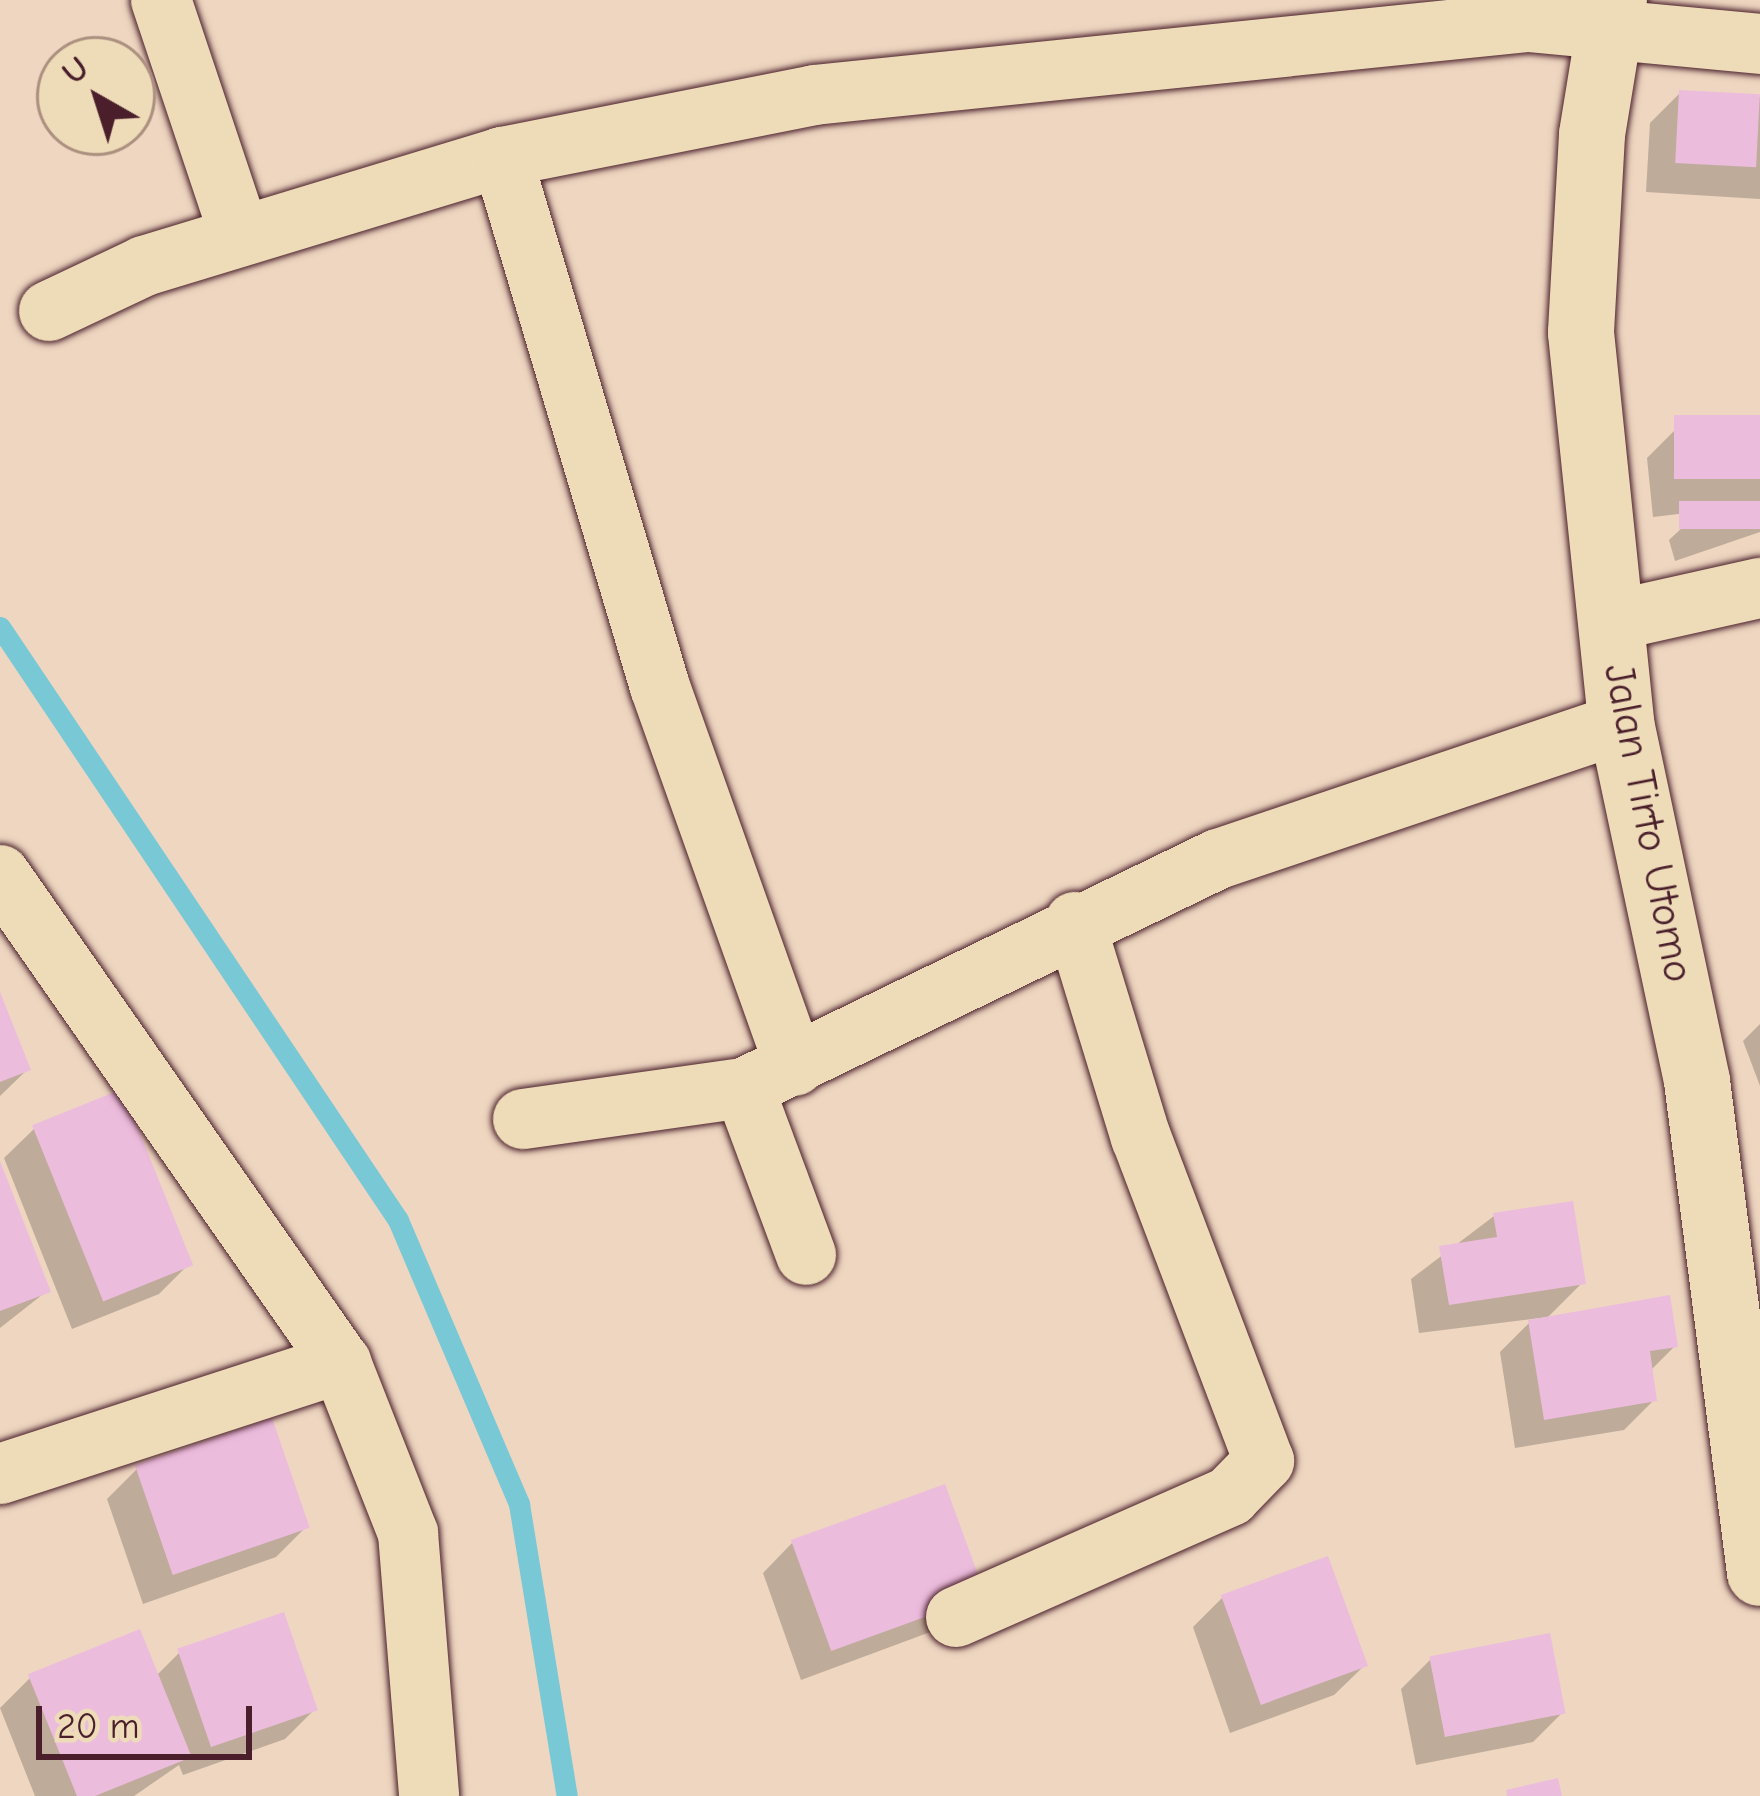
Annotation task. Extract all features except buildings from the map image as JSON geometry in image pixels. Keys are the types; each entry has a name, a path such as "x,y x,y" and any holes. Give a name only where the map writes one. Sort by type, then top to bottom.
{"street":[{"path":"160,0 240,236"},
{"path":"49,310 240,236 502,157 814,95 1610,15 1760,44"},
{"name":"Jalan Tirto Utomo","path":"1610,15 1581,333 1621,723 1746,1338 1760,1574"},
{"path":"502,157 660,687 769,1077 806,1255"},
{"path":"1612,621 1760,589"},
{"path":"523,1118 769,1077 1075,922 1218,859 1621,723"},
{"path":"3,887 341,1363 408,1533 428,1796"},
{"path":"956,1617 1230,1496 1264,1461 1141,1138 1075,922"},
{"path":"0,1474 341,1363"}],"waterway":[{"path":"0,627 398,1220 519,1504 567,1796"}]}
